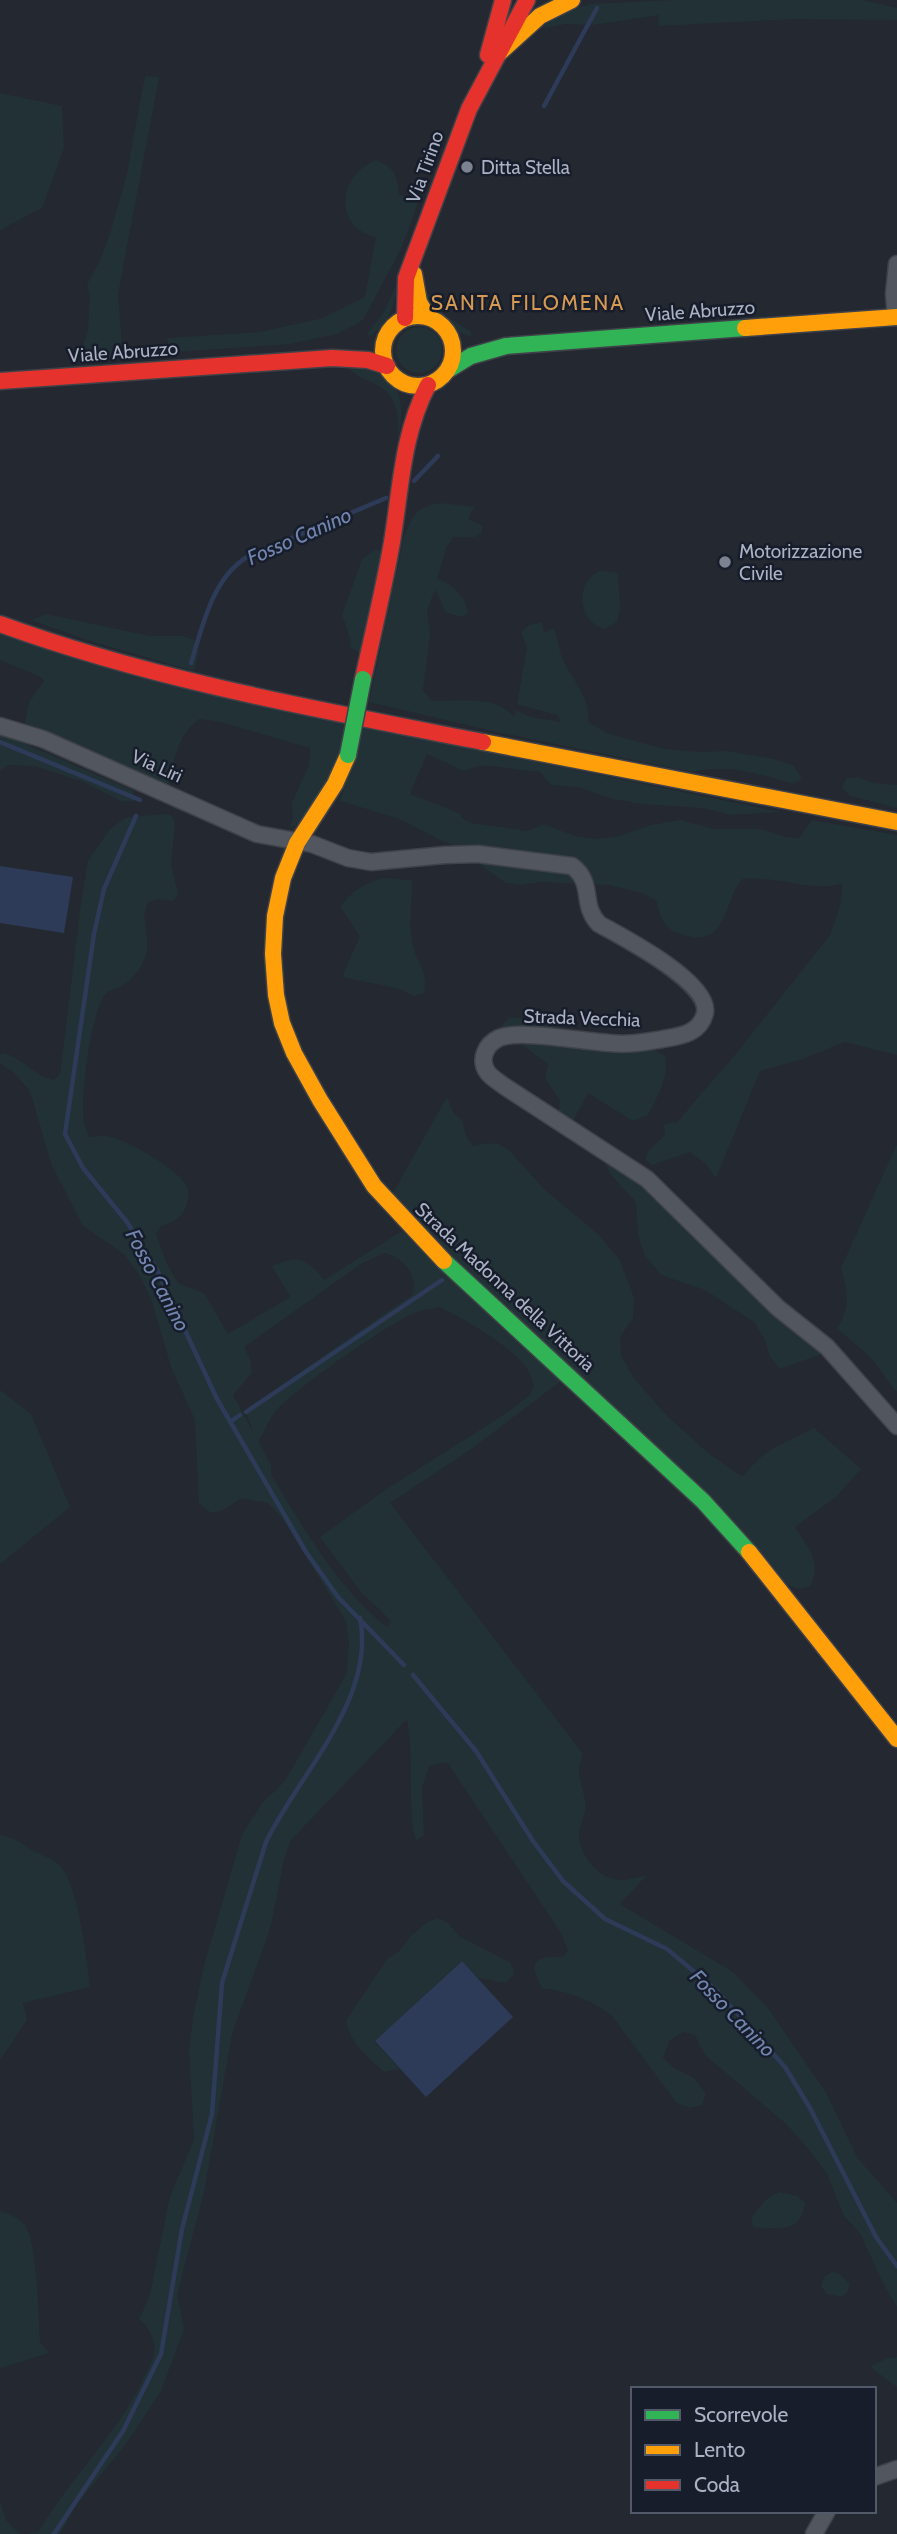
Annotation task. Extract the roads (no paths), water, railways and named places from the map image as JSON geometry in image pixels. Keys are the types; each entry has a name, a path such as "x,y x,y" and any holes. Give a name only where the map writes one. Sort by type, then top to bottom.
{"main road":[{"name":"Via Tirino","path":"479,88 503,0"},
{"name":"Via Tirino","path":"405,318 406,278 469,109 527,0"},
{"path":"496,56 522,29 543,13 572,0"},
{"name":"Via Tirino","path":"413,261 416,292 428,317"},
{"path":"428,317 437,321 450,335 453,359 448,370 436,382 409,385 396,378 387,366 384,357 386,338 397,323 405,318 428,317"},
{"name":"Viale Abruzzo","path":"450,335 474,343 506,346 896,317"},
{"name":"Viale Abruzzo","path":"332,358 359,351 386,338"},
{"name":"Viale Abruzzo","path":"448,370 471,356 506,346"},
{"name":"Viale Abruzzo","path":"0,381 332,358 368,360 387,366"},
{"name":"Strada Madonna della Vittoria","path":"409,385 410,423 392,542 348,755 335,785 297,843 283,878 275,916 274,975 282,1023 294,1053 320,1100 374,1186 429,1247 703,1501 747,1549 897,1739"},
{"name":"Strada Madonna della Vittoria","path":"410,423 417,403 428,385"},
{"path":"0,624 65,647 211,685 385,723 897,822"}],"street":[{"path":"896,317 894,293 897,264"},
{"name":"Via Liri","path":"0,726 43,739 257,834 297,843"},
{"name":"Strada Vecchia","path":"297,843 312,844 348,858 371,862 478,854 572,866 581,872 586,880 592,917 674,970 698,991 706,1010 702,1021 686,1035 637,1043 614,1044 523,1036 499,1038 488,1045 484,1054 483,1063 487,1072 504,1086 647,1179 778,1308 827,1347 897,1426"},
{"path":"876,2476 897,2469"},
{"path":"814,2534 826,2513"}],"water":[{"path":"0,866 73,877 64,933 0,923"},
{"path":"462,1961 513,2017 426,2097 375,2041"}],"waterway":[{"name":"Fosso Canino","path":"544,106 597,8"},
{"name":"Fosso Canino","path":"414,481 438,456"},
{"name":"Fosso Canino","path":"191,663 210,604 235,566 247,557 386,498"},
{"path":"0,742 140,800"},
{"name":"Fosso Canino","path":"136,816 104,889 94,934 65,1134 83,1168 127,1222 157,1270 217,1399 306,1552 338,1597 404,1665"},
{"path":"246,1412 442,1280"},
{"path":"230,1422 240,1415"},
{"path":"54,2534 123,2431 161,2354 182,2229 212,2114 222,1983 266,1842 331,1735 357,1678 362,1648 360,1618"},
{"name":"Fosso Canino","path":"413,1675 476,1751 533,1841 563,1881 605,1919 667,1949 716,1990 785,2067 810,2108 876,2237 897,2266"}],"place":[{"name":"Ditta Stella","path":"467,167"},
{"name":"Motorizzazione Civile","path":"725,562"}],"district":[{"name":"SANTA FILOMENA","path":"528,302"}]}
